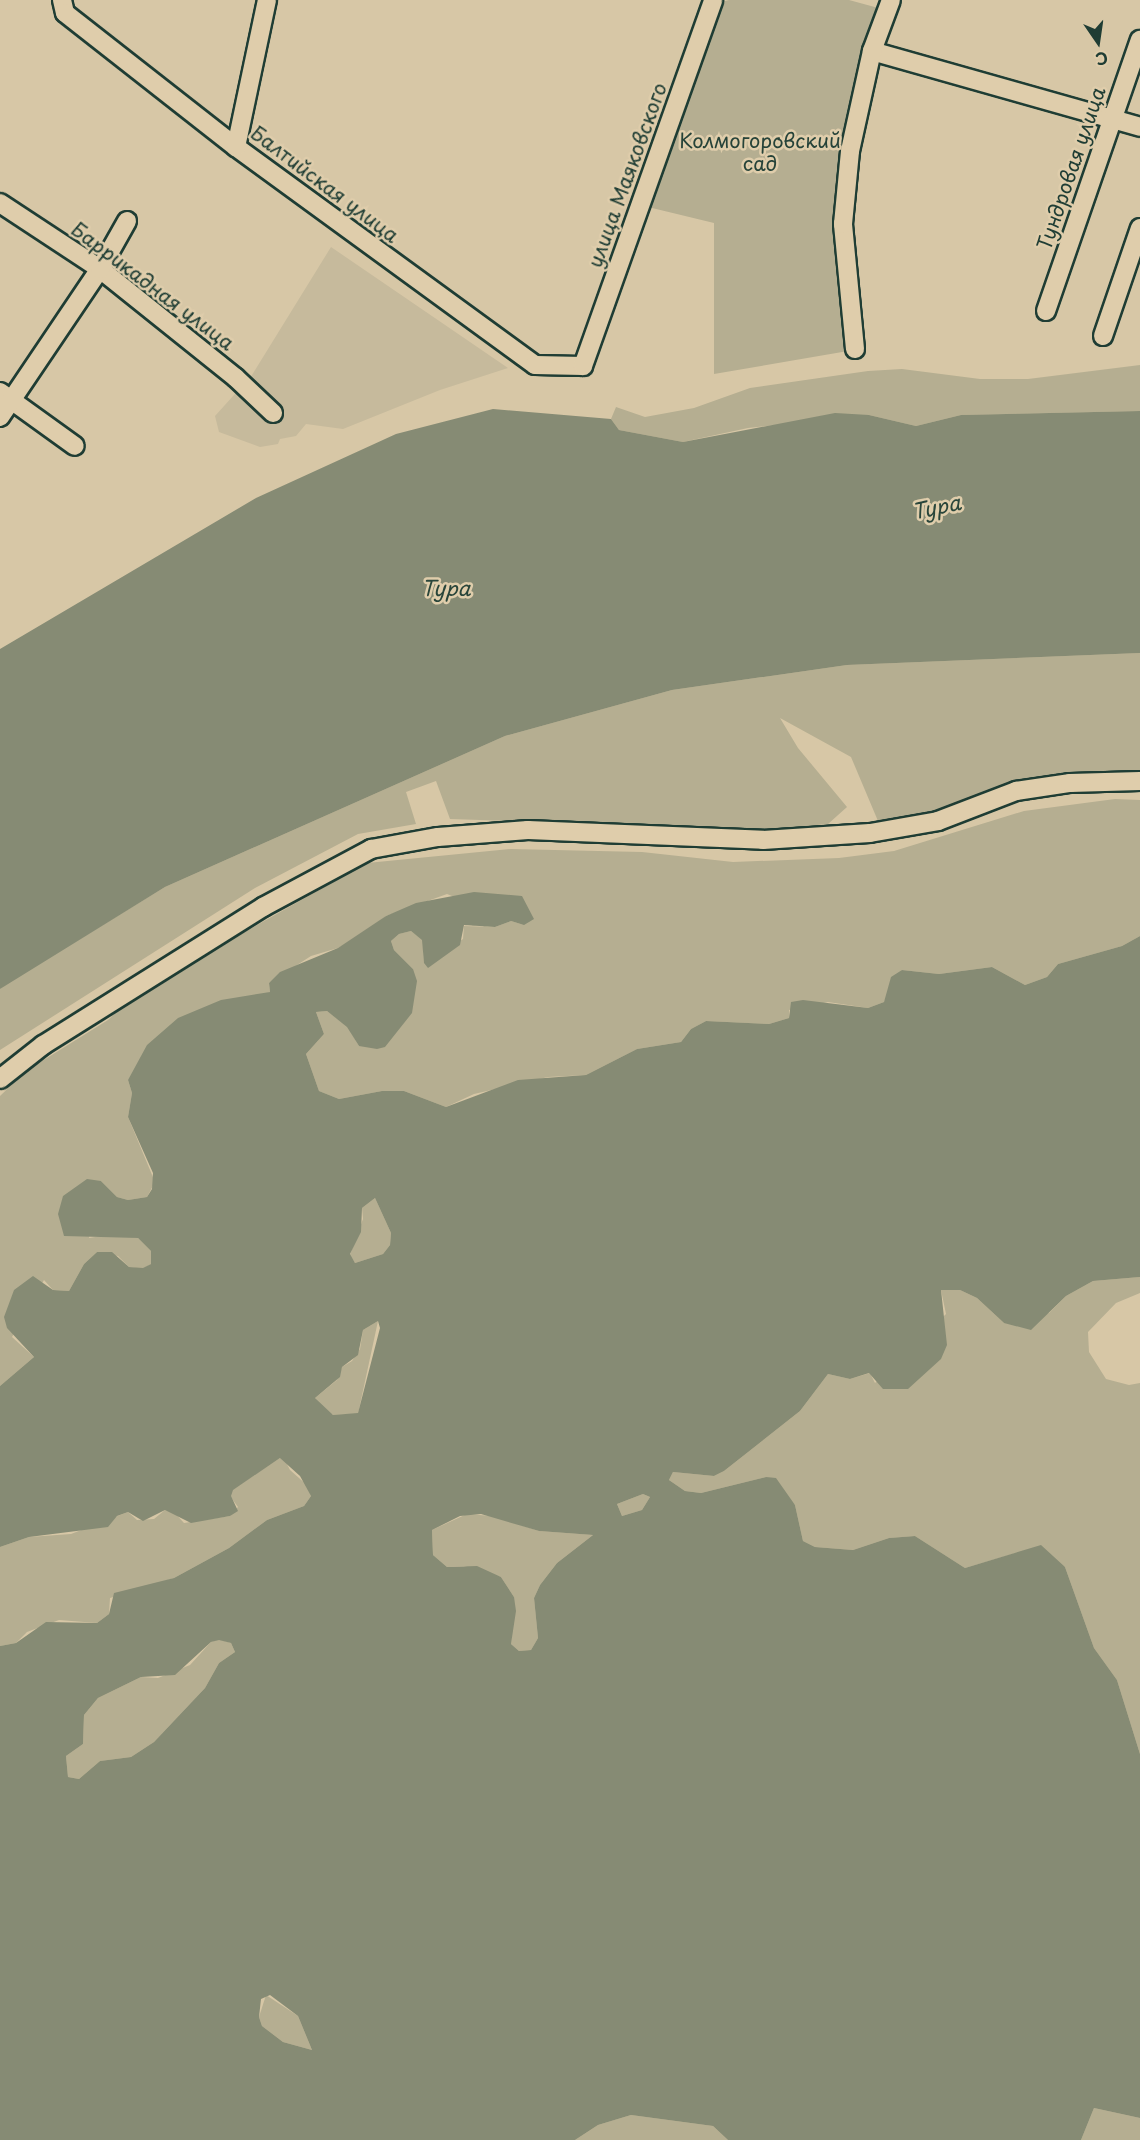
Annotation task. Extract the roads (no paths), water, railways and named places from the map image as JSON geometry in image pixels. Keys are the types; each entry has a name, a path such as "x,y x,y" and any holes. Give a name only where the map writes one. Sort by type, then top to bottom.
{"street":[{"name":"Балтийская улица","path":"62,0 64,13 236,147 535,365 583,366"},
{"path":"236,147 267,0"},
{"name":"улица Маяковского","path":"583,366 713,0"},
{"path":"855,349 843,224 850,151 872,51 891,0"},
{"name":"Тундровая улица","path":"1046,311 1140,40"},
{"path":"872,51 1140,127"},
{"name":"Баррикадная улица","path":"0,203 100,269 236,378 273,413"},
{"path":"0,417 6,396 100,269 127,222"},
{"path":"1103,336 1140,228"},
{"path":"6,396 75,446"},
{"path":"0,1079 43,1045 263,907 371,849 438,837 528,830 764,840 870,833 938,821 1016,791 1070,783 1140,781"}],"water":[{"name":"Тура","path":"493,409 611,419 619,430 683,442 835,413 869,415 916,426 961,415 1140,411 1140,653 847,665 672,690 505,736 165,887 0,989 0,649 256,498 396,434"},
{"path":"474,892 522,896 534,919 524,925 511,921 495,927 464,925 460,945 428,968 424,963 422,940 411,931 399,934 391,941 394,950 413,969 417,981 412,1013 385,1047 377,1049 359,1046 347,1027 327,1011 316,1012 324,1034 306,1054 319,1091 339,1099 382,1091 404,1091 446,1107 518,1080 586,1075 637,1049 681,1042 691,1029 706,1021 769,1024 789,1018 791,1002 803,1000 868,1008 884,1002 891,977 902,970 939,974 992,967 1025,985 1047,977 1058,964 1122,946 1140,936 1140,1277 1093,1281 1066,1296 1031,1330 1004,1323 977,1298 960,1290 941,1290 947,1345 941,1359 908,1389 883,1389 869,1373 850,1379 828,1374 800,1411 724,1471 714,1476 673,1472 669,1480 685,1491 701,1493 766,1477 776,1478 795,1505 803,1541 815,1547 853,1550 889,1538 915,1536 965,1568 1041,1545 1065,1567 1094,1648 1117,1680 1140,1754 1140,2118 1094,2108 1081,2140 728,2140 713,2126 631,2115 598,2125 575,2140 0,2140 0,1646 16,1643 46,1622 97,1623 109,1614 114,1593 174,1578 229,1548 267,1520 304,1506 311,1496 300,1476 280,1458 233,1490 231,1496 238,1511 230,1516 191,1523 165,1510 143,1521 128,1512 117,1516 108,1527 29,1537 0,1547 0,1386 34,1357 7,1328 4,1317 14,1290 33,1276 53,1290 69,1291 84,1264 97,1252 112,1252 129,1267 143,1268 151,1264 151,1251 138,1238 64,1236 58,1214 63,1196 87,1179 101,1181 117,1197 128,1200 147,1197 152,1189 153,1173 128,1117 132,1093 128,1080 147,1045 178,1018 221,1000 270,992 269,983 280,972 338,948 386,916 416,903","holes":["375,1198 391,1233 390,1245 383,1254 355,1263 350,1254 361,1232 362,1208","378,1321 380,1328 358,1413 333,1415 315,1398 340,1377 342,1367 358,1355 363,1330","643,1494 650,1497 642,1510 622,1516 617,1504","481,1514 539,1531 593,1535 557,1563 540,1585 534,1598 538,1638 531,1650 519,1651 511,1644 516,1611 514,1597 501,1577 477,1566 447,1567 433,1555 432,1530 460,1516","219,1640 231,1643 235,1652 219,1663 205,1688 154,1742 131,1757 100,1761 79,1779 68,1777 66,1756 83,1744 84,1715 98,1698 141,1677 175,1675 211,1642","270,1995 298,2016 312,2050 283,2042 262,2026 259,2017 261,1999"]}],"park label":[{"name":"Колмогоровский сад","path":"760,152"}]}
